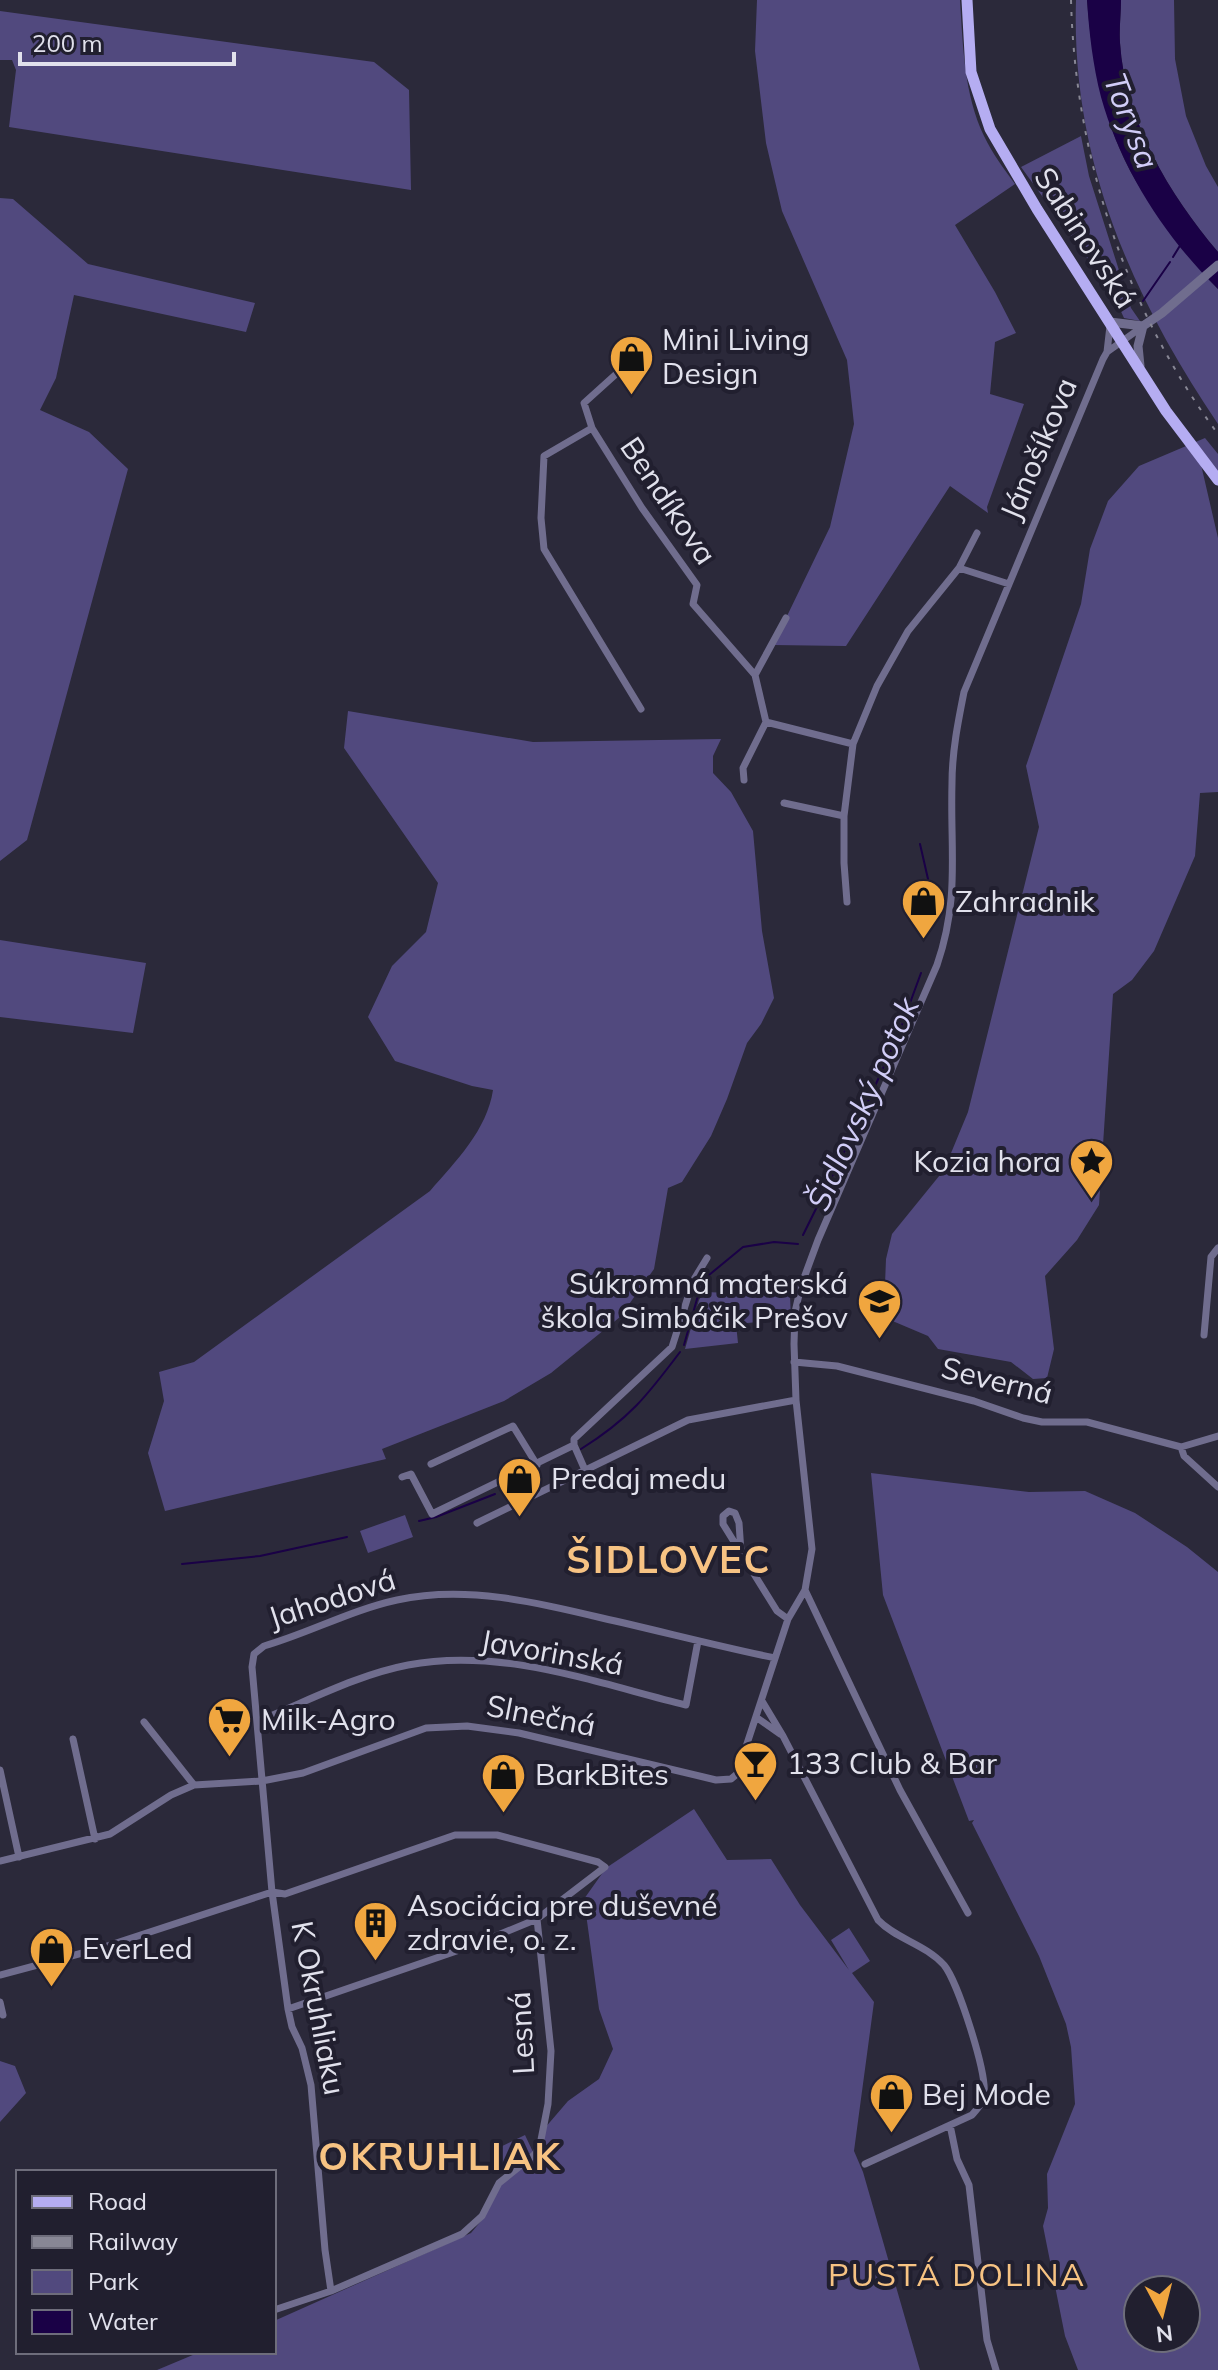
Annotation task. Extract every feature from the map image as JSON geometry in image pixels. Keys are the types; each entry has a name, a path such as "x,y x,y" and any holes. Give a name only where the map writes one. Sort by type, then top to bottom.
{"main road":[{"name":"Sabinovská","path":"967,0 970,65 987,123 1037,209 1140,370 1216,478"}],"street":[{"path":"1140,370 1138,346 1143,326 1218,265"},
{"path":"1107,352 1110,322 1143,326"},
{"name":"Jánošíkova","path":"805,1590 812,1549 794,1362 795,1312 801,1286 946,939 952,909 952,783 957,725 964,692 1107,352 1143,326"},
{"path":"625,366 584,403 592,428 544,456 541,518 544,549 641,709"},
{"name":"Bendíkova","path":"592,428 642,508 697,585 693,604 755,675 766,722"},
{"name":"Jánošíkova","path":"847,902 844,816 853,744 877,686 908,631 959,568 977,533"},
{"path":"959,568 1009,584"},
{"path":"755,675 786,618"},
{"path":"744,780 743,768 766,722 853,744"},
{"path":"784,803 844,816"},
{"path":"1204,1335 1211,1257 1218,1248"},
{"path":"585,1470 574,1439 672,1347 693,1281 707,1258"},
{"name":"Severná","path":"794,1362 828,1364 886,1377 1023,1418 1042,1422 1087,1422 1181,1447"},
{"path":"477,1523 688,1420 796,1400"},
{"path":"431,1464 513,1426 537,1465"},
{"path":"1218,1436 1181,1447 1184,1456 1218,1487"},
{"path":"402,1477 411,1474 432,1514 574,1445"},
{"path":"741,1552 739,1518 729,1511 723,1516 723,1524 777,1611 788,1619"},
{"path":"805,1590 900,1790 968,1913"},
{"name":"Slnečná","path":"194,1785 262,1781 303,1773 426,1728 467,1726 519,1733 724,1780 731,1779 737,1774 788,1619 805,1590"},
{"name":"Jahodová","path":"258,1721 252,1667 254,1654 264,1646 397,1600 429,1595 509,1598 775,1658"},
{"name":"Javorinská","path":"258,1721 374,1675 406,1665 446,1660 524,1666 686,1705 698,1641"},
{"path":"762,1701 878,1920 885,1928 930,1953 944,1966 955,1983 984,2082 981,2105 972,2115 865,2164"},
{"path":"756,1717 783,1736"},
{"name":"K Okruhliaku","path":"258,1721 272,1892 288,2009 311,2085 331,2291"},
{"path":"0,1861 110,1834 171,1795 194,1785 144,1722"},
{"path":"73,1739 95,1839"},
{"path":"0,1770 19,1857"},
{"path":"0,1975 101,1948 272,1892 285,1894 455,1835 497,1835 598,1862 605,1867 537,1919 474,1945 288,2009"},
{"name":"Lesná","path":"331,2291 462,2234 482,2216 499,2183 535,2154 540,2145 548,2104 551,2051 537,1919"},
{"path":"0,2002 3,2015"},
{"path":"950,2125 957,2159 969,2185 987,2340 996,2370"},
{"path":"276,2309 331,2291"}],"green space":[{"path":"757,0 960,0 972,104 987,142 1015,184 955,225 1016,333 995,342 990,394 1024,404 987,507 988,513 950,486 846,646 773,645 830,527 854,424 847,360 782,211 766,143 755,51"},
{"path":"1076,0 1087,0 1103,100 1130,171 1196,264 1218,289 1218,424 1158,326 1112,223 1084,115 1077,59"},
{"path":"1121,0 1174,0 1175,59 1186,116 1218,187 1218,252 1167,181 1140,128 1124,72 1120,38"},
{"path":"0,11 374,62 409,90 411,190 9,127 16,70 12,60 0,60"},
{"path":"1081,136 1089,176 1131,308 1140,321 1124,318 1113,294 1021,167"},
{"path":"0,198 13,199 88,264 255,303 246,332 74,295 56,378 40,410 89,432 128,469 27,840 0,861"},
{"path":"1205,438 1218,454 1218,477 1199,456 1218,538 1218,792 1200,793 1195,856 1154,951 1132,980 1113,994 1099,1205 1077,1240 1045,1276 1054,1349 1047,1378 1033,1379 1011,1362 938,1349 928,1336 876,1314 885,1284 886,1259 892,1234 944,1170 968,1112 1039,827 1026,766 1081,604 1090,549 1108,501 1139,466"},
{"path":"348,711 533,742 721,739 713,756 713,773 731,792 753,831 762,931 774,998 747,1043 711,1136 682,1182 668,1188 654,1269 620,1317 551,1373 504,1401 382,1449 386,1459 165,1511 148,1453 164,1401 159,1372 194,1362 430,1191 477,1132 490,1105 493,1090 395,1061 368,1017 392,966 426,932 438,883 344,748"},
{"path":"0,940 146,963 133,1033 0,1017"},
{"path":"704,1292 790,1295 791,1319 736,1324 738,1343 685,1349"},
{"path":"871,1473 1029,1492 1085,1491 1135,1513 1187,1547 1218,1572 1218,2370 1078,2370 1065,2336 1043,2226 1048,2208 1047,2174 1075,2104 1071,2047 1066,2024 1039,1956 972,1823 974,1820 969,1821 883,1595"},
{"path":"405,1515 413,1537 368,1553 360,1531"},
{"path":"694,1809 727,1860 771,1859 800,1905 849,1970 831,1940 849,1928 870,1961 852,1973 874,2002 854,2151 863,2172 920,2370 157,2370 195,2354 276,2354 276,2320 471,2233 481,2221 500,2184 536,2155 544,2129 568,2101 599,2079 613,2049 599,2009 584,1899 606,1868"},
{"path":"0,2061 15,2066 26,2093 0,2122"},
{"path":"525,2135 533,2152 500,2168 492,2151"}],"water":[{"name":"Torysa","path":"1087,0 1121,0 1120,43 1124,72 1140,128 1167,181 1218,252 1218,289 1163,224 1120,150 1098,85"}],"waterway":[{"name":"Šidlovský potok","path":"1173,257 1181,244"},
{"name":"Šidlovský potok","path":"1143,301 1170,262"},
{"name":"Šidlovský potok","path":"920,844 928,879"},
{"name":"Šidlovský potok","path":"930,889 931,916"},
{"name":"Šidlovský potok","path":"803,1235 899,1033 921,973"},
{"name":"Šidlovský potok","path":"684,1345 697,1299 709,1275 743,1247 774,1242 798,1244"},
{"name":"Šidlovský potok","path":"581,1449 636,1406 680,1352"},
{"name":"Šidlovský potok","path":"419,1521 495,1494"},
{"name":"Šidlovský potok","path":"182,1564 260,1556 347,1537"}],"railway":[{"path":"1071,0 1083,116 1111,229 1156,335 1185,386 1218,434"}],"place":[{"name":"Mini Living Design","path":"631,396"},
{"name":"Zahradnik","path":"924,941"},
{"name":"Kozia hora","path":"1092,1201"},
{"name":"Súkromná materská škola Simbáčik Prešov","path":"879,1340"},
{"name":"Predaj medu","path":"520,1518"},
{"name":"Milk-Agro","path":"230,1759"},
{"name":"133 Club & Bar","path":"756,1803"},
{"name":"BarkBites","path":"504,1814"},
{"name":"Asociácia pre duševné zdravie, o. z.","path":"376,1962"},
{"name":"EverLed","path":"51,1988"},
{"name":"Bej Mode","path":"891,2134"}],"district":[{"name":"ŠIDLOVEC","path":"669,1560"},
{"name":"OKRUHLIAK","path":"440,2157"},
{"name":"PUSTÁ DOLINA","path":"957,2275"}]}
